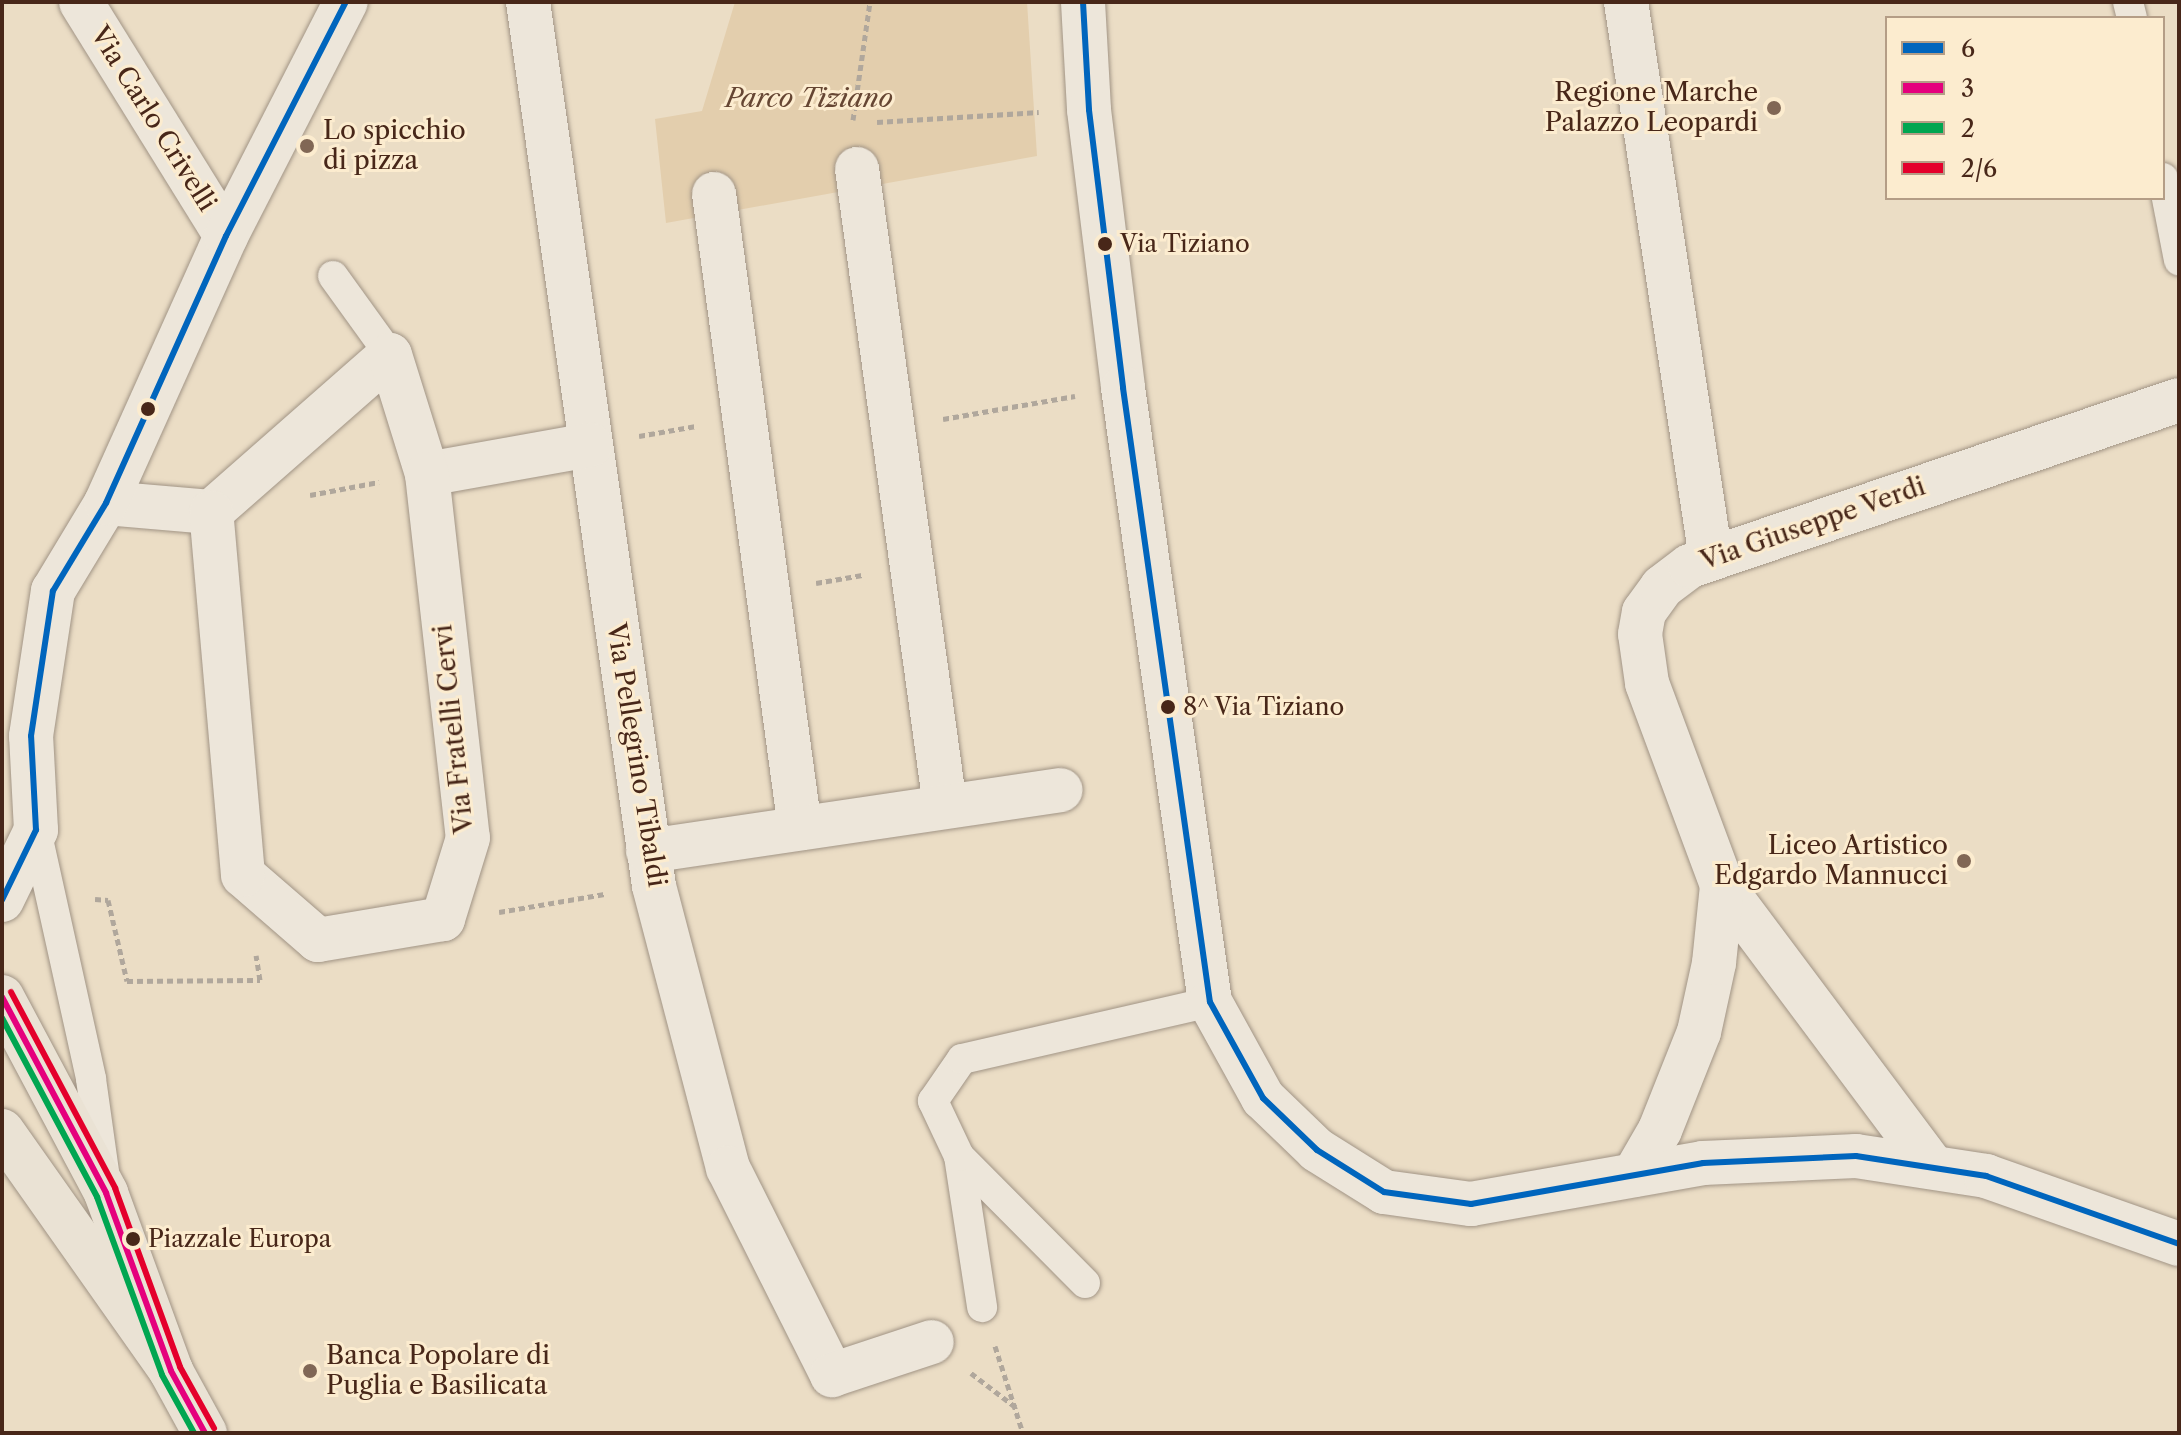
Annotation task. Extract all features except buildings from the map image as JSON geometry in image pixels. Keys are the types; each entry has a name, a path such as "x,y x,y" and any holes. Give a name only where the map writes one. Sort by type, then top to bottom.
{"main road":[{"path":"2,997 106,1193 171,1371"},
{"path":"6,1135 171,1371 205,1433"}],"street":[{"name":"Via Carlo Crivelli","path":"81,2 226,236"},
{"path":"2,900 36,830 31,743 53,591 106,503 226,236 346,2"},
{"name":"Via Pellegrino Tibaldi","path":"528,2 651,868 728,1168 832,1375 932,1342"},
{"path":"1083,2 1089,110 1123,388 1210,1002 1263,1098 1317,1150 1384,1192 1471,1204 1703,1163 1856,1156 1932,1166 2034,1191 2179,1244"},
{"path":"1626,2 1711,558"},
{"path":"857,169 945,806"},
{"path":"714,194 800,828"},
{"path":"106,503 211,512 390,355"},
{"name":"Via Fratelli Cervi","path":"211,512 243,875 318,940 443,919 468,838 427,474 390,355"},
{"name":"Via Giuseppe Verdi","path":"1932,1166 1722,885 1647,683 1640,634 1644,612 1662,587 1690,566 2179,400"},
{"path":"427,474 590,445"},
{"path":"2,785 31,743"},
{"path":"651,868 800,828 1061,790"},
{"name":"Via Giuseppe Verdi","path":"1634,1175 1660,1130 1699,1032 1714,963 1722,885"}],"lane":[{"path":"2165,188 2179,260"},
{"name":"Via Fratelli Cervi","path":"333,276 390,355"},
{"path":"36,830 91,1079 106,1193"},
{"path":"982,1307 959,1156 933,1101 962,1059 1210,1002"},
{"path":"959,1156 1085,1283"}],"path":[{"path":"870,2 852,123 1089,110"},
{"path":"895,427 1123,388"},
{"path":"590,445 745,417"},
{"path":"304,496 427,474"},
{"path":"768,592 913,566"},
{"path":"497,912 651,868"},
{"path":"108,900 127,981 260,980 255,950"},
{"path":"982,1307 1018,1409 1023,1433"},
{"path":"932,1342 1018,1409"}],"green space":[{"name":"Parco Tiziano","path":"735,2 1027,2 1037,156 666,223 655,119 702,111"}],"transit line":[{"name":"6","path":"2,900 36,830 31,736 53,591 106,503 226,236 346,2"},
{"name":"6","path":"1083,2 1089,110 1123,388 1210,1002 1263,1098 1317,1150 1384,1192 1471,1204 1703,1163 1856,1156 1986,1176 2179,1244"},
{"name":"2/6","path":"11,992 115,1188 180,1367 214,1428"},
{"name":"3","path":"2,997 106,1193 171,1371 205,1433"},
{"name":"2","path":"2,1018 97,1197 162,1375 194,1433"}],"place":[{"name":"Regione Marche Palazzo Leopardi","path":"1774,108"},
{"name":"Lo spicchio di pizza","path":"307,146"},
{"name":"Via Tiziano","path":"1105,244"},
{"name":"8^ Via Tiziano","path":"1168,707"},
{"name":"Liceo Artistico Edgardo Mannucci","path":"1964,861"},
{"name":"Piazzale Europa","path":"133,1239"},
{"name":"Banca Popolare di Puglia e Basilicata","path":"310,1371"}]}
